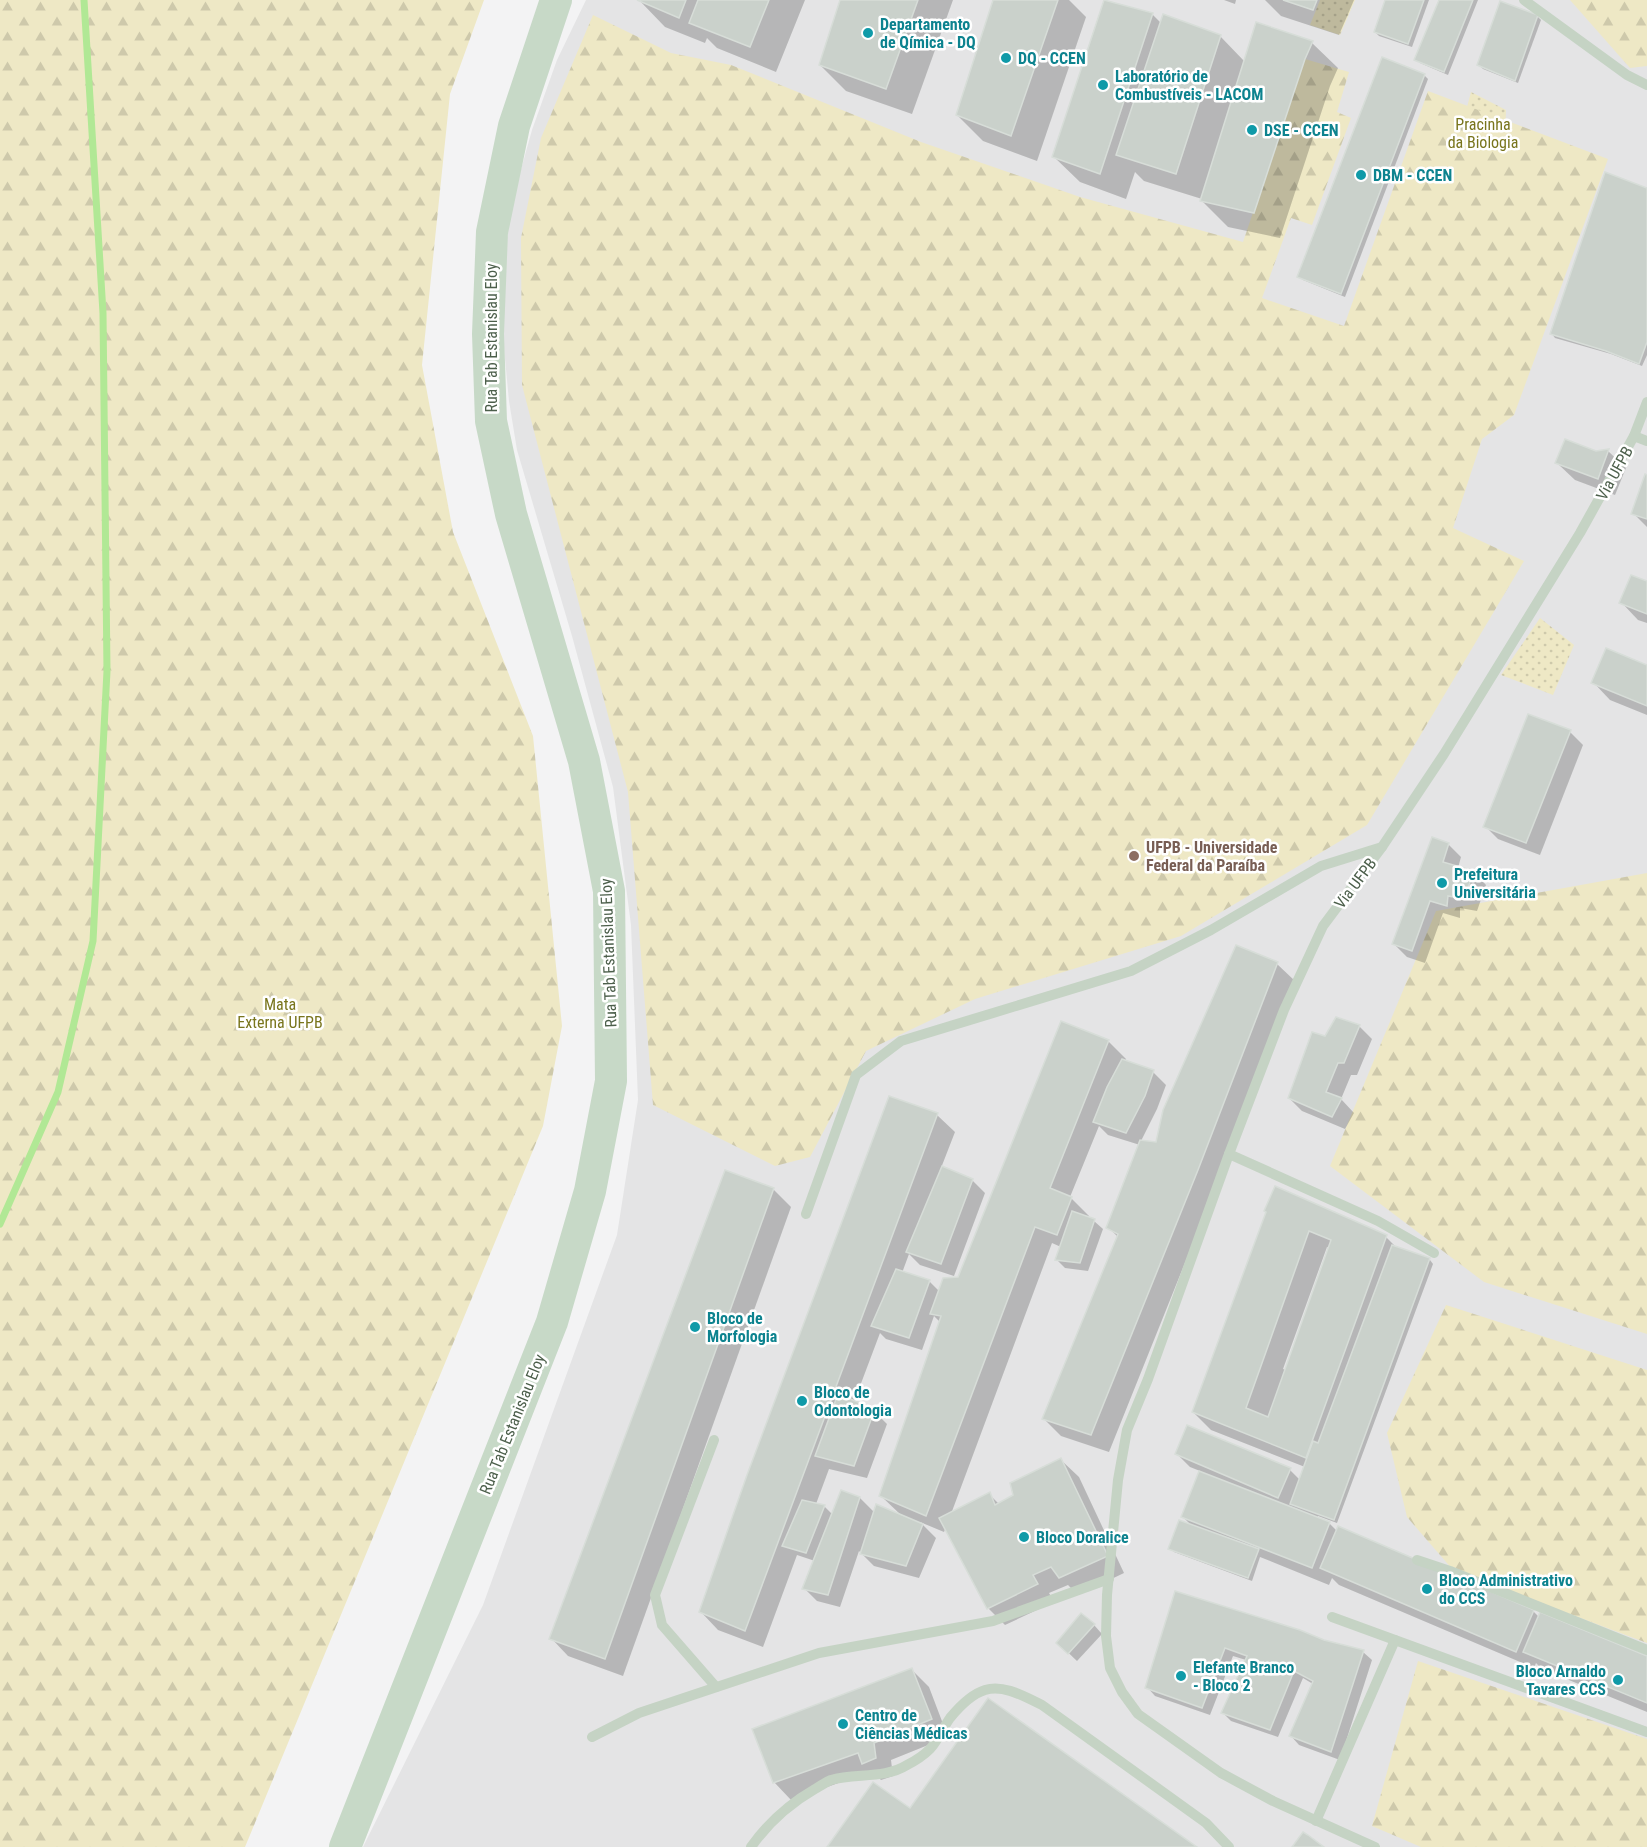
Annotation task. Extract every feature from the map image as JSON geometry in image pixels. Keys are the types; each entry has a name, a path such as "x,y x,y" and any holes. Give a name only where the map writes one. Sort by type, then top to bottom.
{"street":[{"name":"Rua Tab Estanislau Eloy","path":"345,1847 552,1322 590,1191 611,1081 609,891 584,761 511,514 491,421 488,334 492,232 514,126 556,0"}],"lane":[{"path":"1524,0 1627,75 1647,85"},
{"name":"Via UFPB","path":"1375,1847 1273,1801 1221,1773 1138,1714 1122,1692 1110,1668 1106,1636 1118,1480 1127,1430 1284,1010 1323,926 1382,847 1450,744 1581,533 1634,436 1647,402"},
{"name":"Via UFPB","path":"1634,436 1647,441"},
{"path":"806,1214 856,1075 902,1041 1131,971 1211,930 1321,866 1382,847"},
{"path":"1229,1155 1378,1221 1434,1253"},
{"path":"714,1440 655,1595 662,1625 716,1687"},
{"path":"1417,1560 1647,1650"},
{"path":"592,1737 639,1713 819,1653 993,1622 1109,1579"},
{"path":"1332,1617 1647,1732"},
{"path":"1316,1821 1395,1640"},
{"path":"751,1847 772,1820 800,1798 830,1780 883,1773 906,1766 929,1749 964,1703 978,1693 1000,1688 1042,1705 1206,1823 1229,1847"}],"shaded area":[{"name":"UFPB - Universidade Federal da Paraíba","path":"586,0 1647,0 1647,1847 363,1847 483,1605 617,1235 638,1100 631,925 613,787 572,636 517,450 509,401 502,327 503,273 511,205 532,130 557,60"}],"green space":[{"name":"Mata Externa UFPB","path":"0,0 484,0 450,94 422,365 453,532 533,736 562,1026 543,1126 245,1847 0,1847"},
{"path":"1320,0 1355,0 1340,35 1310,25"},
{"path":"1570,0 1647,0 1647,66 1630,68"},
{"path":"593,15 671,53 731,65 921,142 1080,197 1243,242 1305,59 1349,72 1337,112 1351,118 1312,225 1291,218 1262,298 1344,326 1428,91 1608,159 1514,415 1482,439 1453,528 1524,561 1367,825 1181,936 975,999 866,1051 810,1157 775,1166 653,1105 628,792 522,385 521,238 541,138"},
{"name":"Pracinha da Biologia","path":"1471,92 1506,110 1505,140 1455,152"},
{"path":"1540,618 1574,645 1553,695 1501,675"},
{"path":"1647,873 1647,1334 1484,1282 1330,1166 1436,911"},
{"path":"1446,1305 1647,1370 1647,1643 1453,1570 1407,1517 1387,1433"},
{"path":"1418,1661 1647,1739 1647,1847 1421,1847 1372,1826"}],"building":[{"path":"637,0 686,0 679,18"},
{"path":"698,0 769,0 750,47 689,23"},
{"name":"Departamento de Qímica - DQ","path":"840,0 918,0 886,89 819,65"},
{"name":"DQ - CCEN","path":"993,0 1058,0 1011,136 956,115"},
{"name":"Laboratório de Combustíveis - LACOM","path":"1104,0 1153,13 1100,174 1052,157"},
{"path":"1283,0 1317,0 1313,10"},
{"path":"1385,0 1424,0 1408,44 1374,32"},
{"path":"1439,0 1473,0 1444,72 1414,60"},
{"path":"1500,1 1538,15 1515,81 1477,65"},
{"path":"1163,14 1221,35 1176,174 1116,155"},
{"name":"DSE - CCEN","path":"1256,22 1313,41 1254,213 1200,201"},
{"name":"DBM - CCEN","path":"1382,57 1425,74 1341,294 1297,277"},
{"path":"1605,172 1647,188 1647,342 1639,364 1550,334"},
{"path":"1565,439 1596,451 1609,449 1598,479 1555,463"},
{"path":"1645,474 1647,475 1647,519 1631,514"},
{"path":"1631,575 1647,581 1647,614 1619,603"},
{"path":"1606,648 1647,665 1647,706 1591,683"},
{"path":"1528,714 1571,730 1526,843 1483,827"},
{"name":"Prefeitura Universitária","path":"1432,837 1449,843 1443,862 1474,871 1464,899 1448,896 1447,906 1430,901 1412,951 1392,944"},
{"path":"1236,945 1278,962 1198,1170 1091,1435 1042,1419 1118,1234 1106,1228 1140,1140 1156,1142 1163,1110"},
{"path":"1336,1017 1360,1025 1344,1063 1338,1063 1326,1092 1342,1098 1332,1117 1288,1098 1312,1032 1325,1036"},
{"path":"1061,1021 1109,1040 1050,1188 1072,1197 1057,1235 1035,1227 926,1516 879,1496 941,1316 930,1314 943,1278 958,1277"},
{"path":"1122,1059 1154,1070 1145,1096 1126,1133 1093,1122 1107,1087"},
{"name":"Bloco de Odontologia","path":"889,1096 938,1113 745,1631 699,1612 747,1475"},
{"path":"942,1166 973,1179 941,1264 906,1252"},
{"name":"Bloco de Morfologia","path":"725,1170 774,1188 605,1659 549,1639"},
{"path":"1275,1186 1387,1235 1306,1458 1192,1412 1266,1212 1264,1211","holes":["1309,1231 1331,1240 1268,1417 1246,1408"]},
{"path":"1072,1211 1095,1219 1080,1263 1055,1260"},
{"path":"1392,1245 1430,1258 1334,1520 1290,1504 1313,1441 1318,1443"},
{"path":"896,1269 930,1280 909,1338 871,1326"},
{"path":"838,1394 875,1409 854,1466 815,1456"},
{"path":"1187,1425 1291,1468 1278,1498 1175,1454"},
{"name":"Bloco Doralice","path":"1061,1458 1108,1556 1059,1578 1051,1567 1033,1575 1038,1584 987,1609 939,1518 990,1492 995,1505 1013,1495 1010,1483"},
{"path":"1199,1471 1330,1522 1312,1568 1181,1517"},
{"path":"841,1490 860,1497 828,1595 802,1589"},
{"path":"802,1500 825,1505 806,1553 782,1546"},
{"path":"876,1504 923,1524 906,1566 860,1554"},
{"path":"1179,1520 1259,1549 1248,1578 1168,1549"},
{"name":"Bloco Administrativo do CCS","path":"1338,1526 1534,1610 1516,1652 1320,1568"},
{"name":"Elefante Branco - Bloco 2","path":"1175,1591 1300,1630 1324,1640 1364,1650 1331,1752 1289,1736 1313,1681 1294,1671 1270,1730 1221,1713 1247,1656 1225,1648 1202,1708 1145,1688"},
{"name":"Bloco Arnaldo Tavares CCS","path":"1540,1612 1647,1656 1647,1703 1523,1652"},
{"path":"1081,1613 1095,1624 1068,1654 1056,1643"},
{"name":"Centro de Ciências Médicas","path":"912,1668 932,1719 874,1743 876,1758 862,1764 858,1753 773,1783 752,1729"},
{"path":"988,1698 1197,1847 827,1847 873,1782 910,1808"},
{"path":"1303,1832 1308,1835 1324,1847 1292,1847"}],"waterway":[{"path":"0,1224 58,1092 93,941 107,671 103,313 84,0"}],"place":[{"name":"Departamento de Qímica - DQ","path":"868,33"},
{"name":"DQ - CCEN","path":"1006,58"},
{"name":"Laboratório de Combustíveis - LACOM","path":"1103,85"},
{"name":"DSE - CCEN","path":"1252,130"},
{"name":"DBM - CCEN","path":"1361,175"},
{"name":"UFPB - Universidade Federal da Paraíba","path":"1134,856"},
{"name":"Prefeitura Universitária","path":"1442,883"},
{"name":"Bloco de Morfologia","path":"695,1327"},
{"name":"Bloco de Odontologia","path":"802,1401"},
{"name":"Bloco Doralice","path":"1024,1537"},
{"name":"Bloco Administrativo do CCS","path":"1427,1589"},
{"name":"Elefante Branco - Bloco 2","path":"1181,1676"},
{"name":"Bloco Arnaldo Tavares CCS","path":"1618,1680"},
{"name":"Centro de Ciências Médicas","path":"843,1724"}]}
